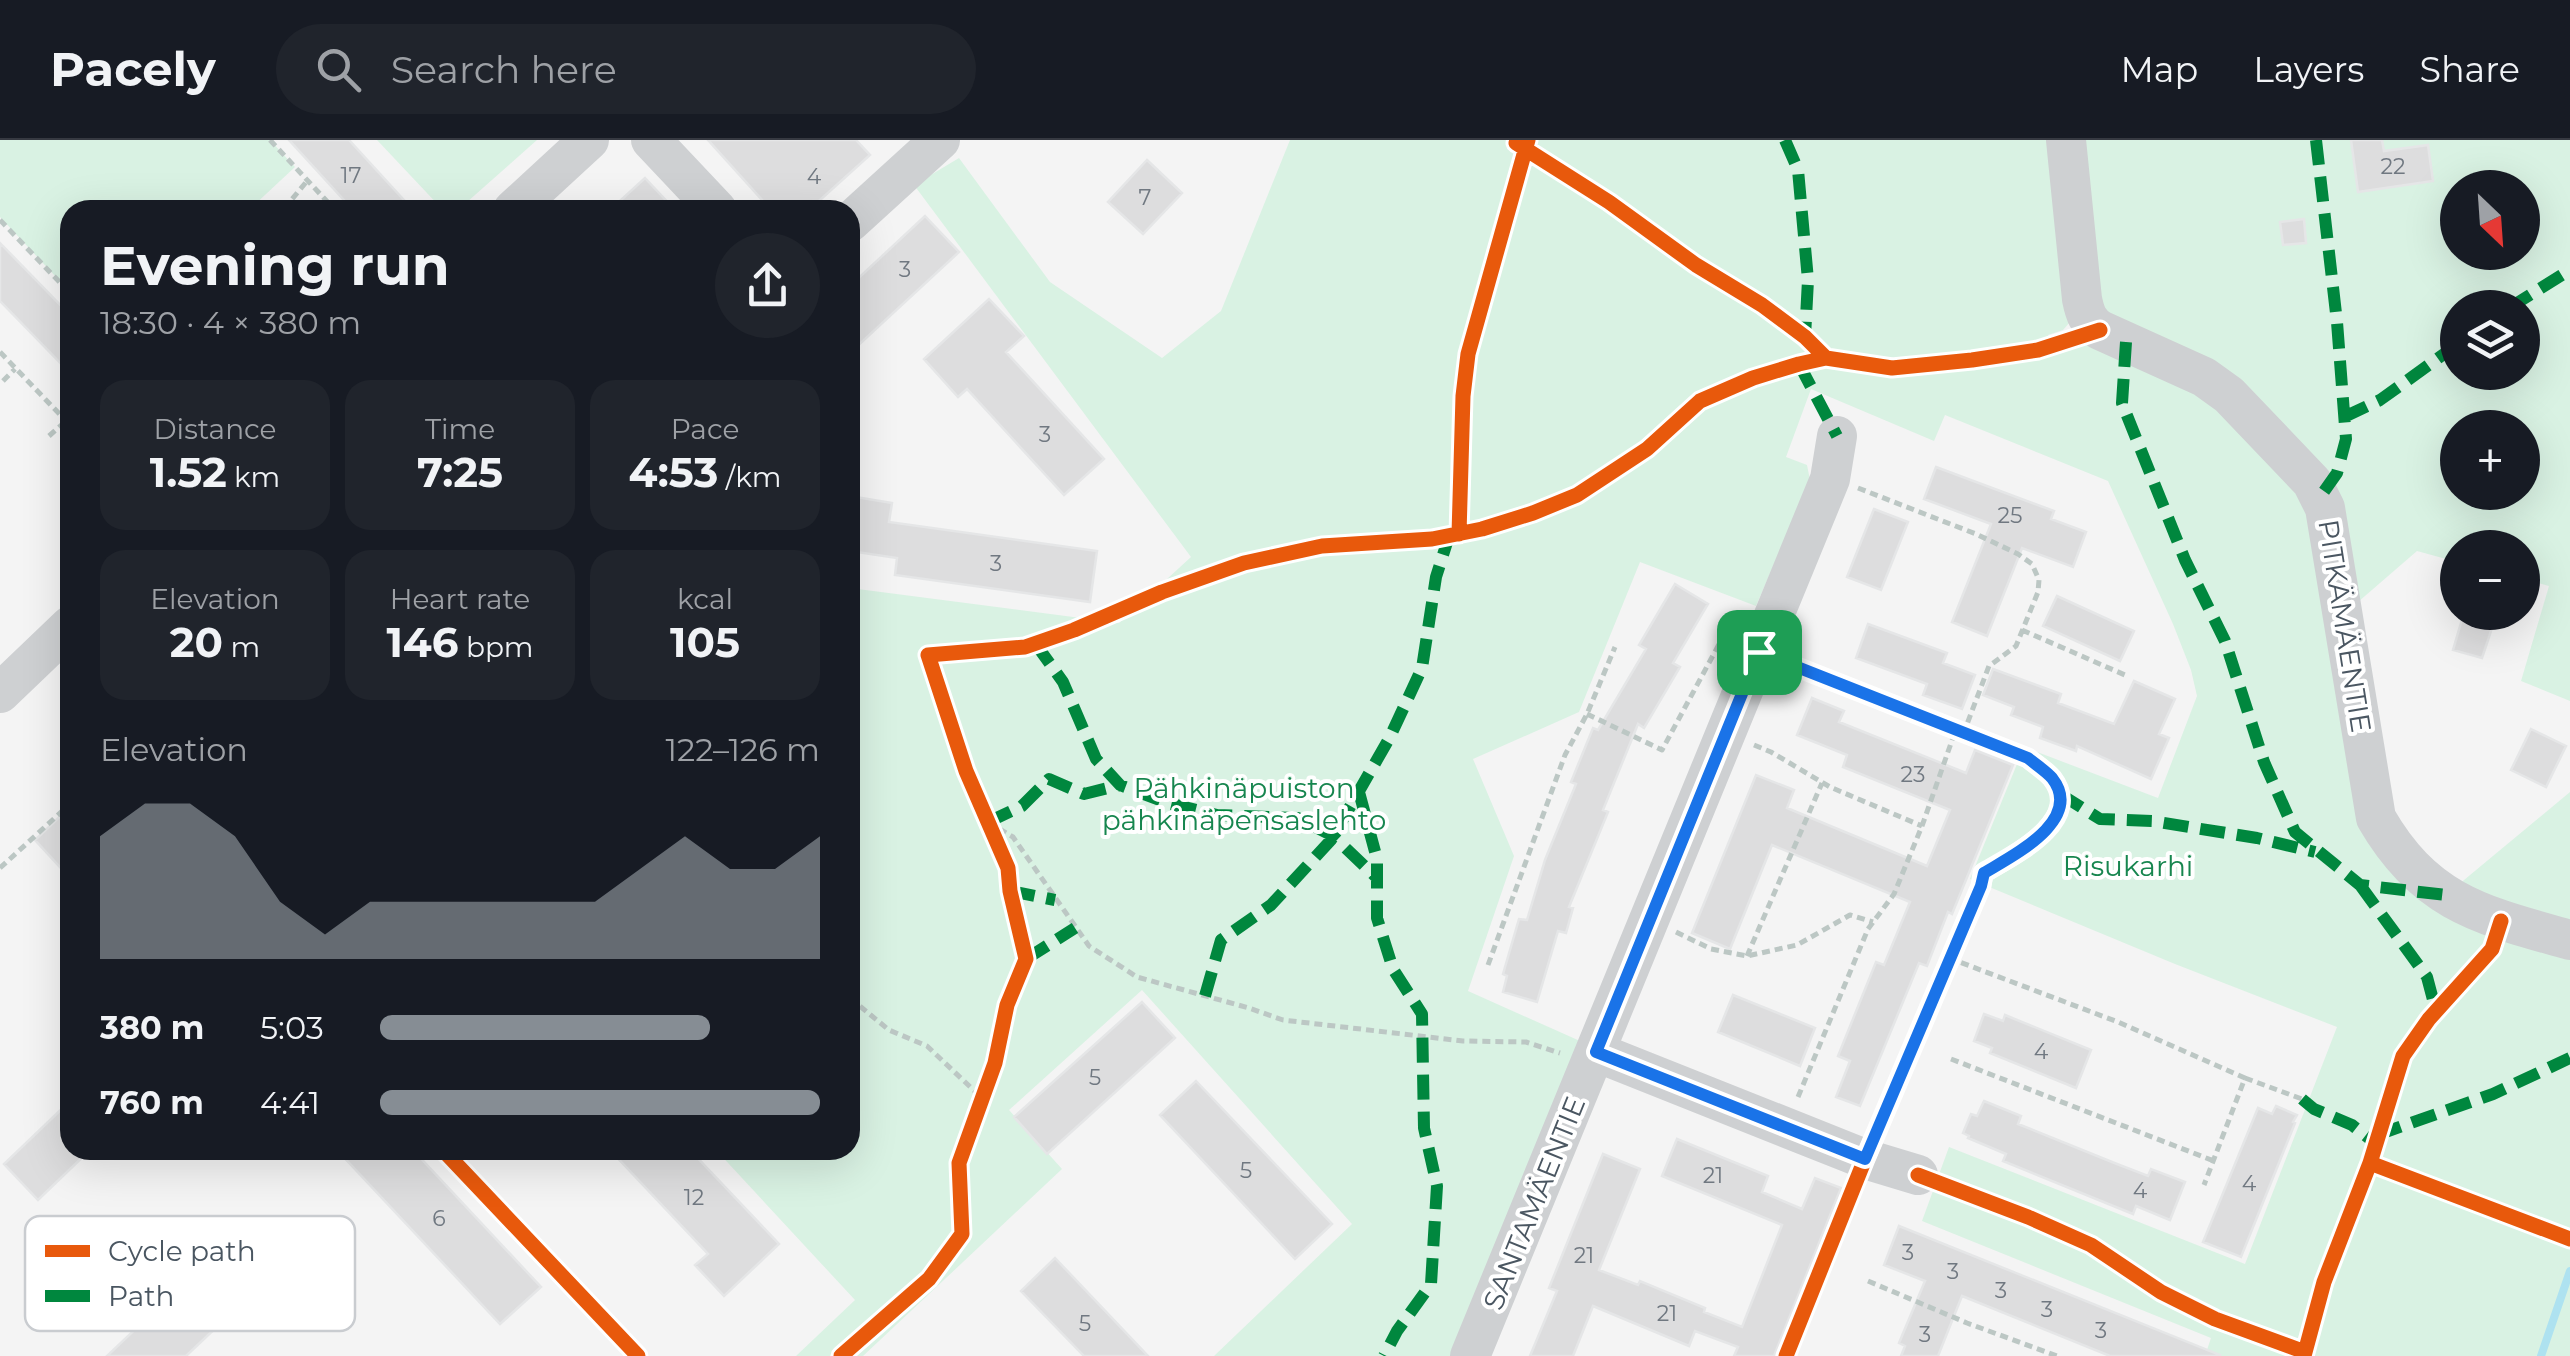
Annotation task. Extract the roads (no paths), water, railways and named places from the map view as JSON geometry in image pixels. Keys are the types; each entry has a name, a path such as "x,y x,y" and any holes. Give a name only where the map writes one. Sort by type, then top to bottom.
{"street":[{"path":"524,200 589,140"},
{"path":"650,140 707,200"},
{"path":"860,213 940,140"},
{"name":"PITKÄMÄENTIE","path":"2066,140 2082,300 2090,324 2204,376 2229,394 2312,482 2325,508 2376,818 2390,843 2413,870 2482,915 2570,940"},
{"name":"SANTAMÄENTIE","path":"1470,1356 1830,480 1837,436"},
{"path":"0,693 60,636"},
{"path":"1593,1058 1918,1176"}],"waterway":[{"path":"2541,1356 2570,1271"}],"park label":[{"name":"Pähkinäpuiston pähkinäpensaslehto","path":"1244,804"},
{"name":"Risukarhi","path":"2128,866"}]}
